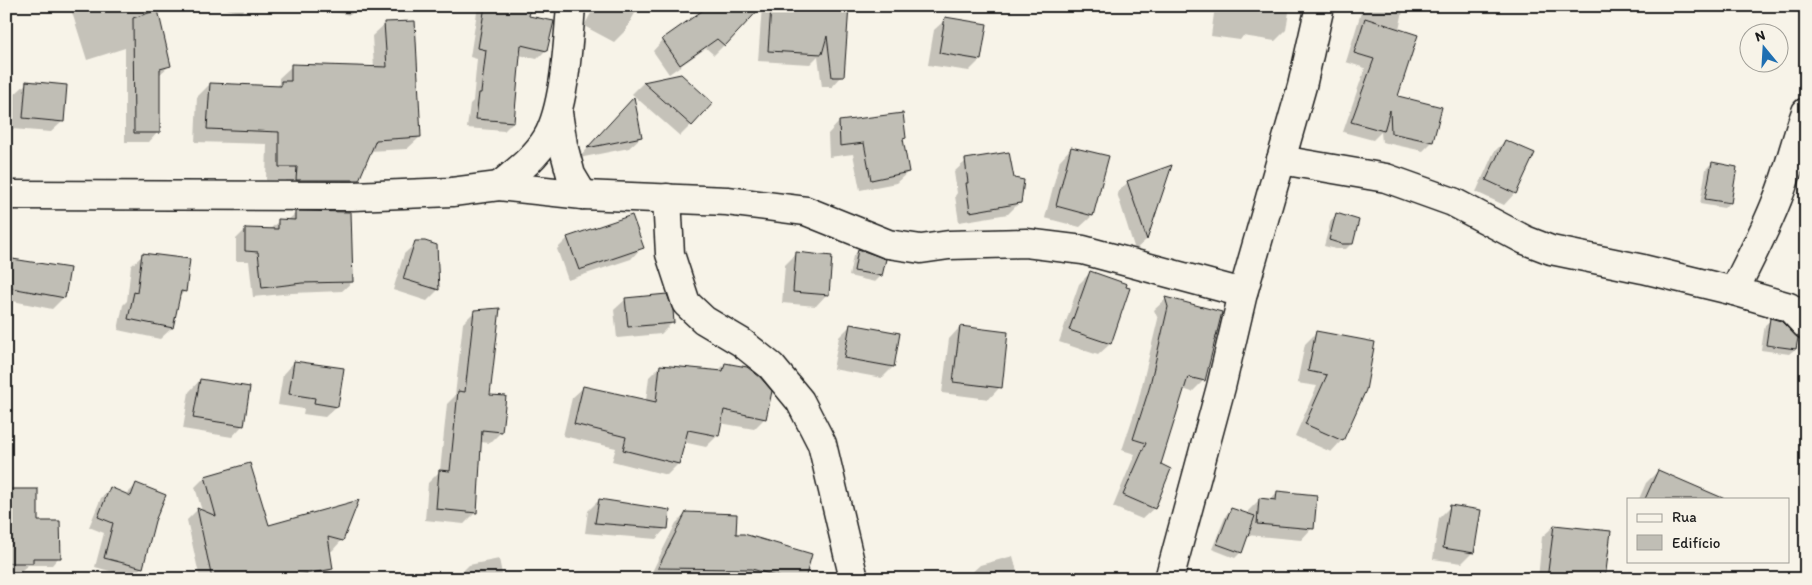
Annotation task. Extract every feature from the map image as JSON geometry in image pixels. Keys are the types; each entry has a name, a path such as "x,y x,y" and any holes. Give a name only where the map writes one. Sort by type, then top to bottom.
{"street":[{"path":"499,186 524,166 547,138 558,113 571,6"},
{"path":"1169,579 1221,387 1243,294 1302,86 1320,6"},
{"path":"1734,292 1777,203 1806,112"},
{"path":"558,113 563,145 571,175 583,195"},
{"path":"1281,160 1386,178 1453,202 1525,240 1551,250 1643,269 1789,307 1806,325"},
{"path":"6,195 352,196 452,192 499,186 583,195 727,201 806,211 888,244 921,249 949,245 1026,243 1083,250 1243,294"},
{"path":"667,198 670,254 686,302 704,320 741,342 771,366 800,401 822,444 854,579"}],"building":[{"path":"485,6 531,6 529,16 554,21 547,51 521,45 514,122 476,119 486,50 478,48"},
{"path":"709,6 762,6 725,46 717,39 680,65 662,39"},
{"path":"771,6 849,6 844,77 832,77 827,36 822,54 768,51"},
{"path":"158,10 171,66 160,69 160,133 134,133 133,18"},
{"path":"945,17 987,24 981,60 939,53"},
{"path":"1365,18 1418,35 1398,96 1442,107 1433,142 1391,133 1390,110 1384,131 1351,122 1374,59 1354,53"},
{"path":"415,21 421,137 376,140 359,180 296,180 297,167 279,167 279,132 207,129 210,83 281,86 281,81 291,81 291,64 387,67 384,22"},
{"path":"681,74 713,103 692,126 643,82"},
{"path":"26,81 67,85 64,122 23,118"},
{"path":"634,97 642,137 587,148"},
{"path":"903,113 906,138 903,139 909,172 871,180 864,143 840,146 839,121"},
{"path":"1505,140 1535,153 1516,194 1486,180"},
{"path":"1071,147 1109,156 1093,216 1056,206"},
{"path":"1009,152 1014,178 1024,180 1021,203 970,212 965,159"},
{"path":"1712,162 1737,167 1731,203 1705,199"},
{"path":"1172,165 1147,240 1127,181"},
{"path":"295,211 351,212 353,282 302,283 262,288 258,252 245,251 245,228 278,229 278,219 295,220"},
{"path":"1336,213 1359,220 1353,244 1342,244 1329,240"},
{"path":"632,215 644,248 579,270 567,237"},
{"path":"415,241 425,241 437,245 439,290 403,279"},
{"path":"858,249 886,259 882,276 854,271"},
{"path":"796,252 832,256 829,295 793,292"},
{"path":"142,253 190,259 186,292 181,291 173,328 128,319 134,292 137,293"},
{"path":"6,258 70,268 65,298 6,287"},
{"path":"1090,271 1127,284 1126,287 1130,288 1111,344 1069,330"},
{"path":"667,294 673,310 674,323 628,327 625,298"},
{"path":"1165,297 1222,312 1205,381 1188,377 1161,464 1171,469 1155,509 1123,495 1146,443 1133,439 1149,389 1168,307"},
{"path":"500,308 490,395 506,396 502,432 482,430 477,513 436,509 439,470 450,471 458,391 465,392 474,310"},
{"path":"1770,318 1781,321 1798,338 1796,349 1766,345"},
{"path":"850,324 900,333 894,367 844,358"},
{"path":"960,326 1008,332 1002,388 953,382"},
{"path":"1316,331 1375,342 1366,390 1343,441 1305,424 1327,375 1308,371"},
{"path":"294,361 344,368 338,407 314,403 315,398 289,394"},
{"path":"725,363 747,367 760,377 772,391 766,419 724,410 719,436 688,430 679,464 623,450 626,437 574,424 583,386 656,402 660,365 723,371"},
{"path":"200,379 250,387 244,426 193,418"},
{"path":"250,463 269,525 359,500 343,541 328,537 333,569 278,579 212,579 197,508 216,516 205,476"},
{"path":"1658,470 1723,498 1645,498"},
{"path":"136,483 166,495 155,521 143,568 104,558 113,523 98,517 110,487 131,496"},
{"path":"6,489 38,489 38,521 60,521 61,558 33,558 33,563 6,563"},
{"path":"1277,491 1317,495 1314,529 1257,524 1259,498 1276,500"},
{"path":"599,499 670,510 668,529 595,523"},
{"path":"1450,505 1481,510 1474,553 1443,548"},
{"path":"1231,508 1255,516 1242,553 1217,544"},
{"path":"686,512 737,514 736,534 744,534 812,554 805,579 786,579 752,569 658,568"},
{"path":"1554,525 1611,531 1605,579 1547,579"}]}
